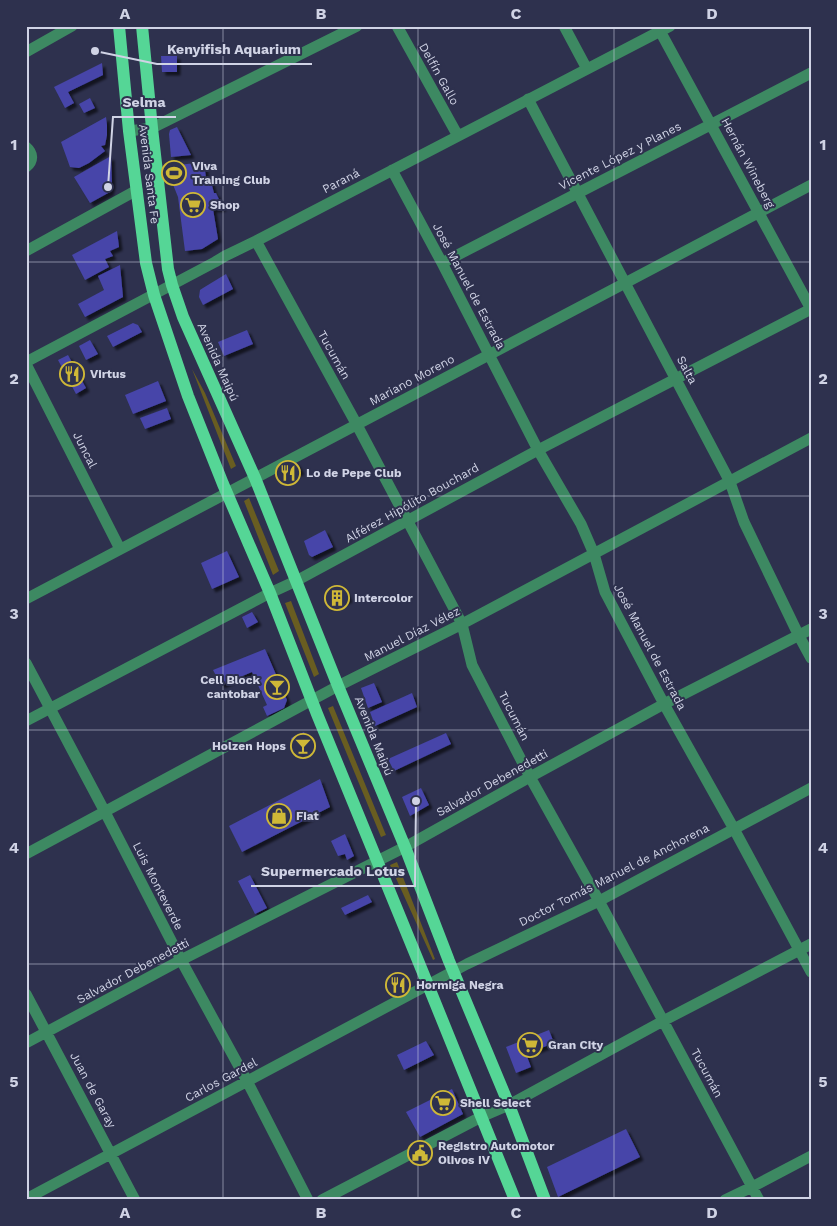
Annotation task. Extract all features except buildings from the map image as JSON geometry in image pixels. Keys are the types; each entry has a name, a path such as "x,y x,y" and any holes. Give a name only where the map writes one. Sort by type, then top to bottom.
{"main road":[{"name":"Avenida Santa Fe","path":"119,26 129,132 146,263 154,296"},
{"name":"Avenida Santa Fe","path":"142,26 168,269 172,285"},
{"name":"Avenida Maipú","path":"172,285 183,317 255,478 405,847 453,972 509,1105 545,1200"},
{"path":"154,296 188,396 270,593 515,1200"}],"street":[{"path":"26,52 72,26"},
{"path":"129,132 152,128 357,26"},
{"name":"Delfín Gallo","path":"397,26 458,136"},
{"path":"564,26 587,69"},
{"name":"Paraná","path":"26,363 154,296 225,256 665,29"},
{"name":"Hernán Wineberg","path":"665,29 711,124 811,309"},
{"name":"Vicente López y Planes","path":"442,263 811,72"},
{"name":"Salta","path":"528,100 730,482 744,522 798,636 811,658"},
{"path":"26,147 30,150 32,156 30,163 26,167"},
{"name":"José Manuel de Estrada","path":"392,170 538,450 581,524 594,554 605,592 664,704 811,972"},
{"name":"Mariano Moreno","path":"26,599 811,185"},
{"path":"26,251 137,190"},
{"name":"Tucumán","path":"256,241 357,424 462,624 472,664 530,776 759,1200"},
{"name":"Alférez Hipólito Bouchard","path":"26,721 296,581 538,450 811,309"},
{"name":"Juncal","path":"26,363 120,549"},
{"name":"Manuel Díaz Vélez","path":"26,854 338,686 462,624 811,438"},
{"name":"Salvador Debenedetti","path":"26,1043 181,960 405,847 530,776 664,704 811,629"},
{"name":"Luis Monteverde","path":"26,663 308,1200"},
{"name":"Doctor Tomás Manuel de Anchorena","path":"428,985 599,901 811,788"},
{"path":"322,1200 481,1117 509,1105 663,1021 811,944"},
{"name":"Carlos Gardel","path":"26,1198 428,985"},
{"name":"Juan de Garay","path":"26,994 135,1200"},
{"path":"725,1200 811,1156"}],"shaded area":[{"path":"192,369 205,393 236,466 231,469"},
{"path":"249,498 279,571 273,575 244,501"},
{"path":"291,601 319,674 314,677 285,603"},
{"path":"333,706 386,835 381,837 328,708"},
{"path":"397,862 435,959 433,960 390,865"}],"place":[{"name":"Kenyifish Aquarium","path":"95,51"},
{"name":"Viva Training Club","path":"174,173"},
{"name":"Selma","path":"108,187"},
{"name":"Shop","path":"193,205"},
{"name":"Virtus","path":"72,374"},
{"name":"Lo de Pepe Club","path":"288,473"},
{"name":"Intercolor","path":"337,598"},
{"name":"Cell Block cantobar","path":"277,687"},
{"name":"Holzen Hops","path":"303,746"},
{"name":"Supermercado Lotus","path":"416,801"},
{"name":"Fiat","path":"279,816"},
{"name":"Hormiga Negra","path":"398,985"},
{"name":"Gran City","path":"530,1045"},
{"name":"Shell Select","path":"443,1103"},
{"name":"Registro Automotor Olivos IV","path":"420,1153"}]}
